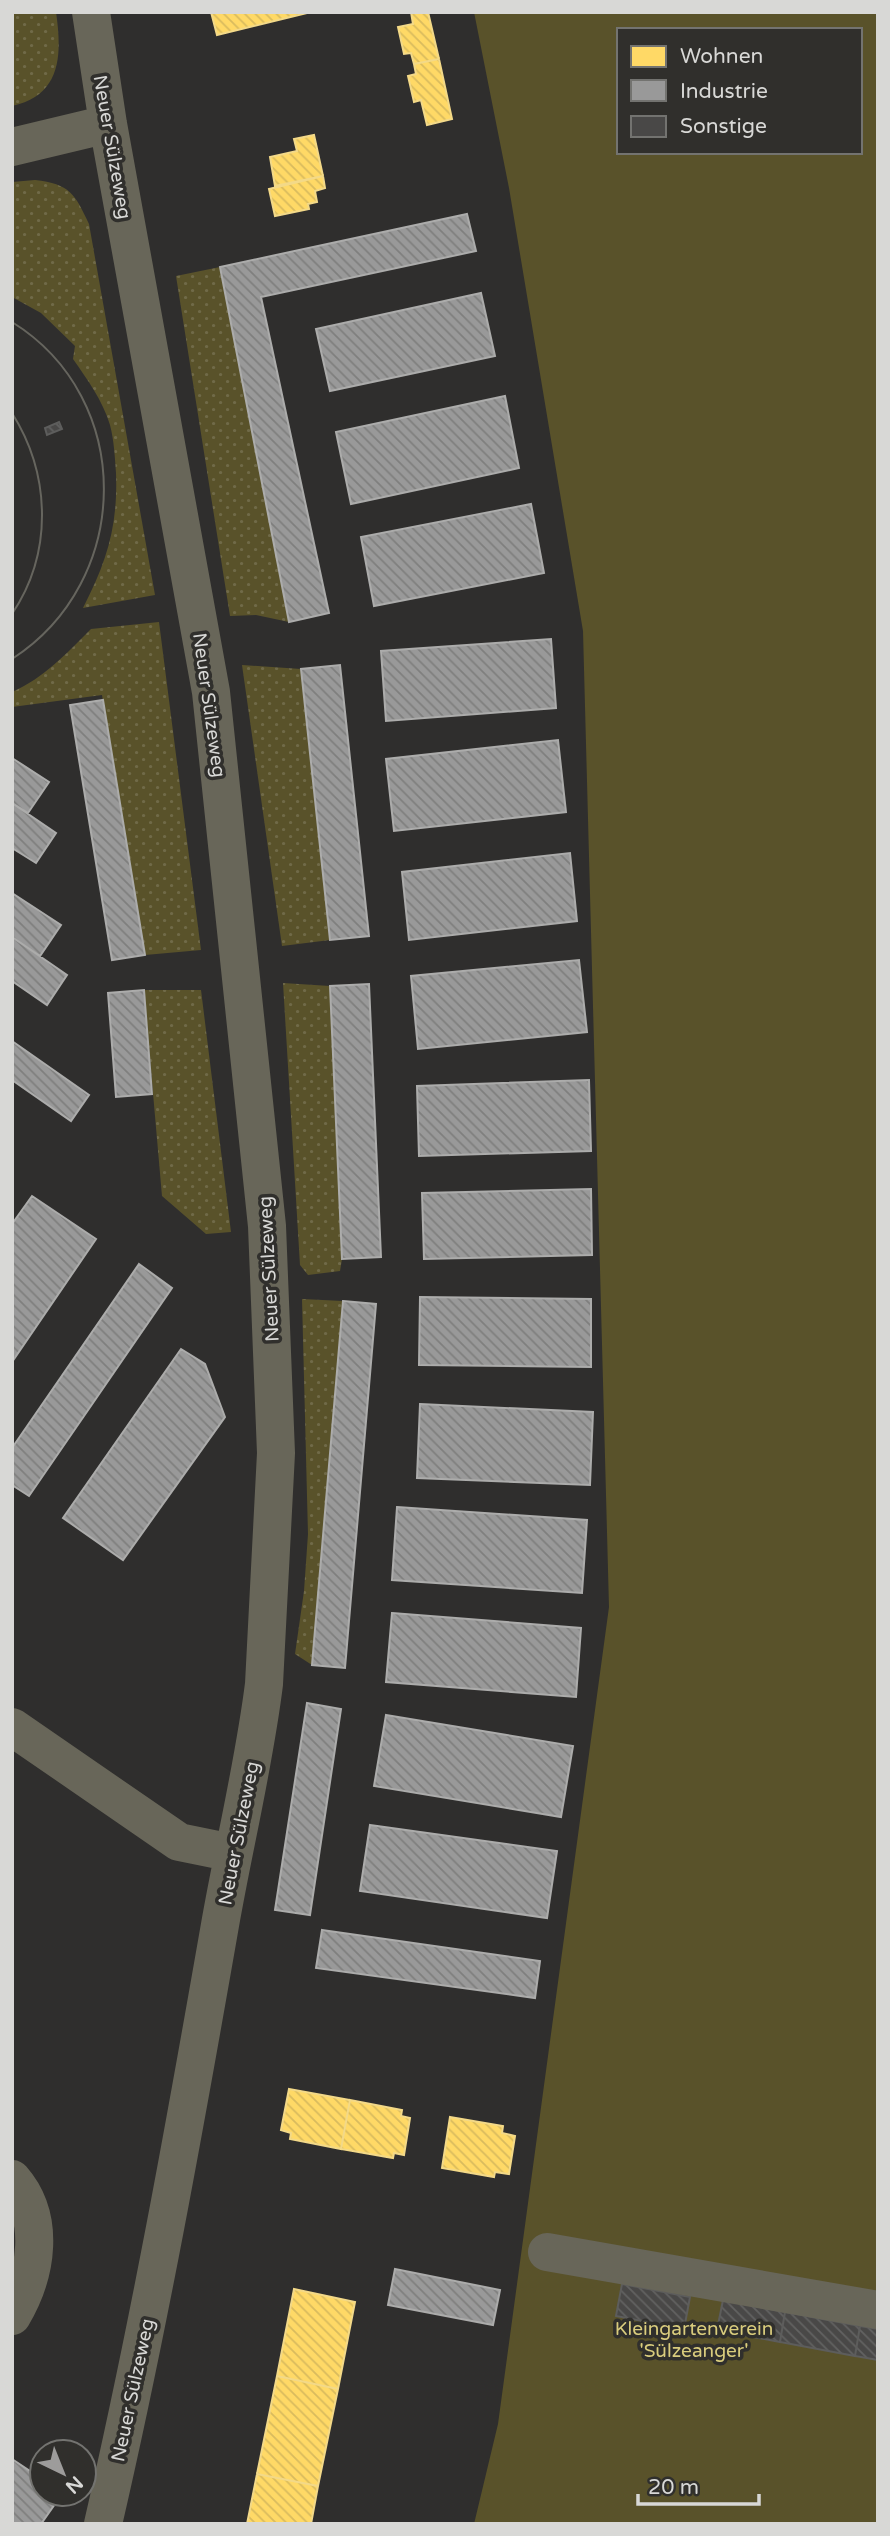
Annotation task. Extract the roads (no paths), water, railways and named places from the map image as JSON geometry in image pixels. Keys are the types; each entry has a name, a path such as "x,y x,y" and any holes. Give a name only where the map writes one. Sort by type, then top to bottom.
{"street":[{"name":"Neuer Sülzeweg","path":"91,12 108,124 211,692 267,1226 276,1453 260,1723 233,1853 173,2197 103,2524"},
{"path":"12,147 108,124"},
{"path":"12,1727 179,1842 233,1853"},
{"path":"12,2179 29,2206 35,2237 30,2279 12,2316"},
{"path":"547,2252 878,2310"}],"tram line":[{"path":"12,322 53,355 81,396 98,442 104,490 98,538 80,584 52,625 12,659"},
{"path":"12,413 34,462 42,514 35,566 12,614"}],"park label":[{"name":"Kleingartenverein 'Sülzeanger'","path":"694,2339"}]}
